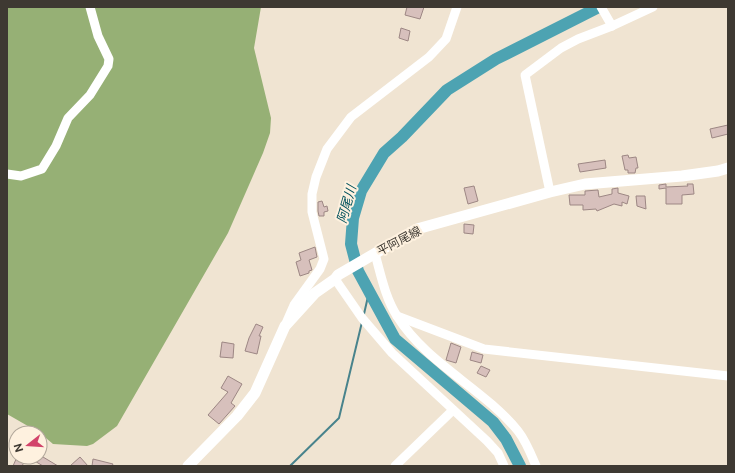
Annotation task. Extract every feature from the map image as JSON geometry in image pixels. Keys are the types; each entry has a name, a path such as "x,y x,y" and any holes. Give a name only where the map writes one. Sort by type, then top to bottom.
{"main road":[{"name":"平阿尾線","path":"188,466 237,416 255,393 285,326 315,293 336,277 417,230 550,192 585,184 682,176 718,171 728,168"}],"street":[{"path":"7,174 21,176 42,169 56,146 68,118 90,94 108,66 109,59 98,36 90,7"},
{"path":"285,326 294,305 320,269 324,259 312,212 312,194 316,177 328,149 351,116 429,57 446,39 457,7"},
{"path":"550,192 526,75 561,48 578,39 612,26 653,7"},
{"path":"602,11 612,26"},
{"path":"373,255 386,296 397,316 414,339 500,411 525,442 536,466"},
{"path":"336,277 362,318 392,353 487,441 498,453 504,466"},
{"path":"397,316 484,349 728,376"},
{"path":"395,466 453,410"}],"green space":[{"path":"7,7 261,7 254,48 271,118 270,133 263,153 228,233 117,426 93,444 87,446 53,444 48,440 48,425 26,425 7,414"}],"building":[{"path":"407,7 424,7 420,19 405,15"},
{"path":"401,28 410,31 408,41 399,38"},
{"path":"728,125 728,134 712,138 710,129"},
{"path":"628,155 629,158 636,157 638,168 636,168 635,173 628,173 628,170 625,170 622,156"},
{"path":"605,160 606,168 580,172 578,164"},
{"path":"666,184 666,187 688,186 687,184 693,184 694,194 682,195 682,204 666,204 666,188 659,189 659,185"},
{"path":"474,186 478,201 468,204 464,188"},
{"path":"618,188 618,193 629,196 627,204 622,202 622,206 614,204 597,211 596,209 583,210 583,205 570,205 569,195 585,195 585,191 598,190 599,197 612,194 612,189"},
{"path":"636,196 645,196 646,209 637,206"},
{"path":"322,201 324,207 327,206 328,211 324,212 324,216 319,216 318,202"},
{"path":"464,224 474,225 473,234 464,233"},
{"path":"315,247 317,257 309,260 312,270 309,271 309,273 300,276 296,262 301,260 299,253"},
{"path":"256,324 263,327 259,336 261,336 257,354 245,351 249,338"},
{"path":"222,342 234,344 233,358 220,357"},
{"path":"451,343 461,347 456,363 446,360"},
{"path":"472,352 483,355 481,363 470,360"},
{"path":"481,366 490,370 486,377 477,373"},
{"path":"228,376 242,384 231,403 235,406 219,424 208,415 228,392 221,388"},
{"path":"80,457 88,466 70,466"},
{"path":"93,459 113,464 112,466 92,466"},
{"path":"48,460 58,466 41,465 48,465"}],"waterway":[{"name":"阿尾川","path":"520,466 506,439 493,422 395,339 358,271 351,244 353,218 361,191 384,153 402,137 447,90 496,59 599,7"},
{"path":"364,314 369,292"},
{"path":"290,466 339,418 362,322"}]}
